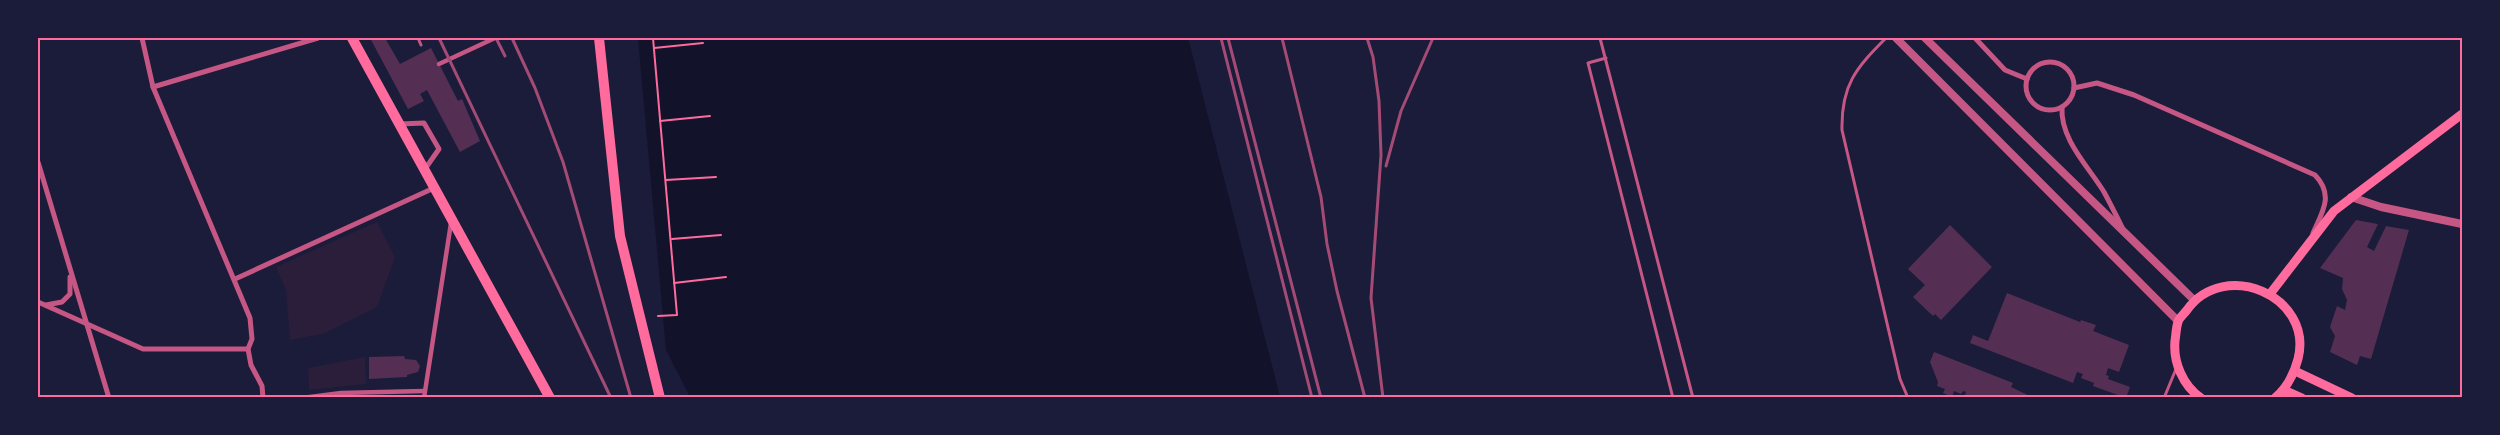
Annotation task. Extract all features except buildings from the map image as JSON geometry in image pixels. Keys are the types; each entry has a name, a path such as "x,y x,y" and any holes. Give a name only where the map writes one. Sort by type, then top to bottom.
{"main road":[{"path":"352,38 452,216 550,398"},
{"path":"599,38 620,236 660,398"},
{"path":"2270,294 2334,211 2462,114"},
{"path":"2196,396 2185,382 2178,366 2174,348 2178,321 2194,300 2208,292 2229,285 2250,286 2270,294 2284,305 2296,328 2299,354 2295,371 2284,390 2275,398"},
{"path":"2295,371 2352,398"},
{"path":"2284,390 2302,398"}],"street":[{"path":"142,38 153,87 250,318 252,339 248,349 251,365 262,386 263,398"},
{"path":"153,87 318,38"},
{"path":"439,64 495,38"},
{"path":"1896,38 2178,321"},
{"path":"1926,38 2194,300"},
{"path":"1975,38 2005,70 2027,79"},
{"path":"2054,62 2065,67 2072,76 2074,88 2070,99 2062,107 2051,110 2040,108 2031,100 2026,90 2027,79 2033,69 2043,63 2054,62"},
{"path":"2074,88 2097,83 2134,95 2315,175 2324,184 2326,197 2322,213 2306,248"},
{"path":"2062,107 2061,117 2065,132 2104,192 2124,232"},
{"path":"400,124 424,123 439,149 430,159 425,169"},
{"path":"38,162 109,398"},
{"path":"235,280 436,188"},
{"path":"2350,197 2381,207 2462,224"},
{"path":"424,398 452,216"},
{"path":"46,306 62,302 70,294 70,272"},
{"path":"38,302 143,350 248,349"},
{"path":"302,398 424,391"}],"lane":[{"path":"418,38 422,44"},
{"path":"1600,38 1693,398"},
{"path":"1886,38 1860,64 1851,79 1844,95 1842,130 1900,379 1908,398"},
{"path":"1606,58 1588,64 1673,398"},
{"path":"2164,398 2178,366"}],"path":[{"path":"653,38 677,315 658,316"},
{"path":"654,48 703,43"},
{"path":"660,121 710,116"},
{"path":"665,180 716,177"},
{"path":"671,239 722,235"},
{"path":"674,283 726,277"}],"shaded area":[{"path":"638,38 1188,38 1280,397 690,397 666,350"},
{"path":"377,222 395,257 377,307 323,334 290,340 286,290 276,267"},
{"path":"365,357 366,384 309,390 308,368"}],"railway":[{"path":"439,38 611,398"},
{"path":"496,38 505,56"},
{"path":"512,38 535,88 563,162 631,398"},
{"path":"1221,38 1312,398"},
{"path":"1228,38 1321,398"},
{"path":"1282,38 1321,197 1327,244 1337,291 1365,398"},
{"path":"1367,38 1373,57 1379,101 1381,155 1371,298 1383,398"},
{"path":"1386,166 1401,111 1433,38"}]}
